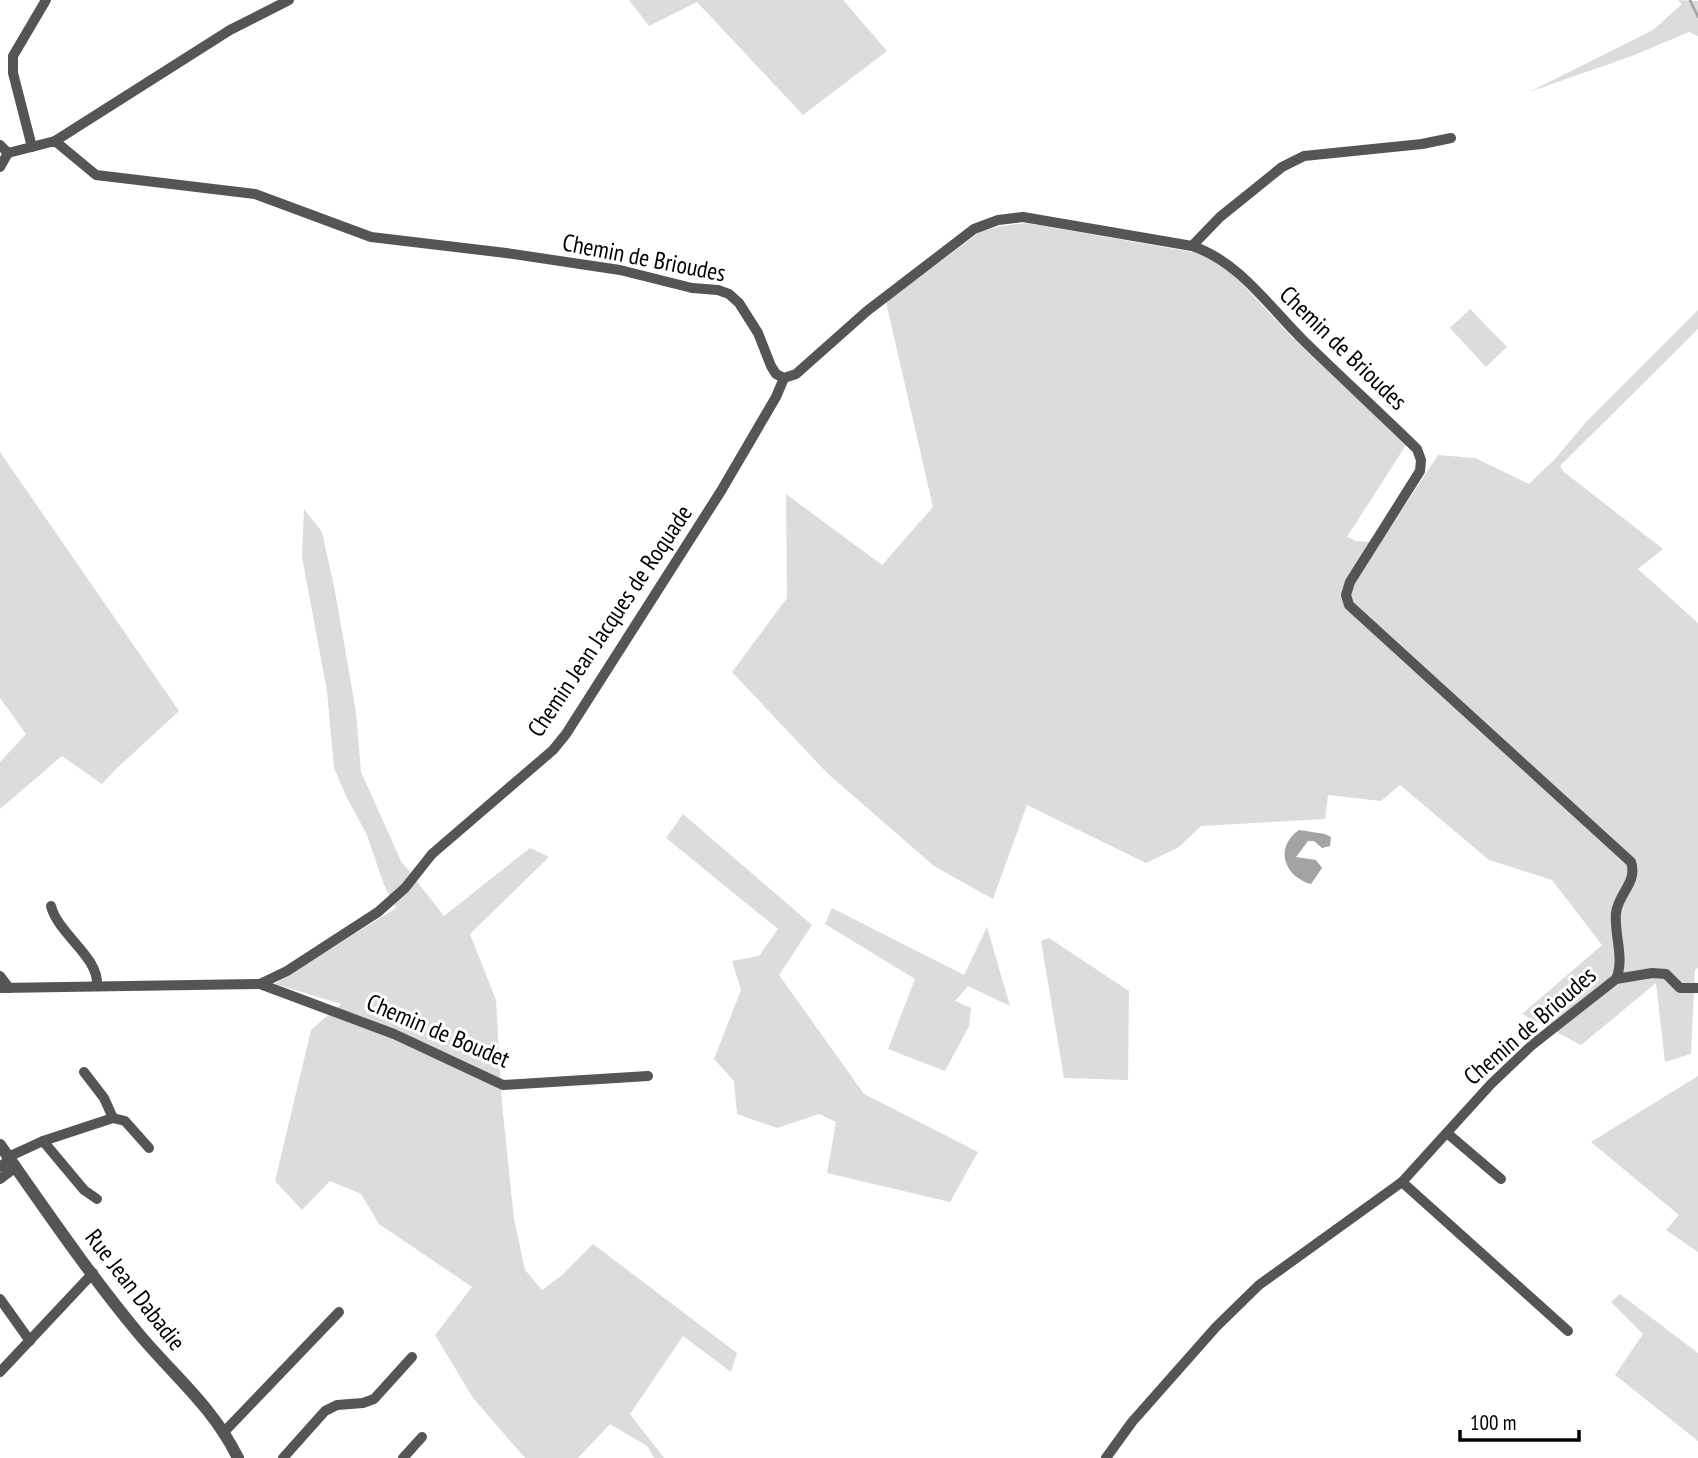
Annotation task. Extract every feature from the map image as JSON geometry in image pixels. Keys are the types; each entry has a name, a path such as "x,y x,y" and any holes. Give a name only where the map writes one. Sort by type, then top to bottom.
{"street":[{"path":"32,147 13,74 13,56 46,0"},
{"path":"0,167 4,149 32,147 55,141 230,30 289,0"},
{"path":"1192,246 1220,218 1282,167 1304,156 1422,144 1451,138"},
{"name":"Chemin de Brioudes","path":"55,141 96,175 255,194 371,237 620,270 692,288 718,290 729,294 739,303 758,333 771,366 776,374 784,378 796,374 867,311 955,243 974,229 998,220 1023,217 1192,246 1211,252 1227,262 1304,341 1418,449 1422,460 1420,471 1350,582 1346,595 1349,605 1631,862 1634,871 1632,880 1616,912 1620,969 1616,979 1532,1045 1491,1083 1402,1182 1259,1285 1216,1327 1141,1413 1107,1458"},
{"name":"Chemin Jean Jacques de Roquade","path":"0,976 4,988 260,984 287,971 378,912 405,888 432,854 553,750 708,511 776,397 784,378"},
{"path":"51,906 57,920 96,971 97,985"},
{"path":"1616,979 1652,973 1666,974 1680,988 1698,988"},
{"name":"Chemin de Boudet","path":"260,984 394,1034 503,1085 648,1076"},
{"path":"84,1072 104,1098 113,1118"},
{"path":"5,1168 43,1141 113,1118 125,1121 149,1148"},
{"path":"1447,1133 1501,1179"},
{"path":"43,1141 84,1191 97,1199"},
{"name":"Rue Jean Dabadie","path":"0,1146 5,1168 93,1273 140,1335 208,1409 225,1431 238,1458"},
{"path":"1402,1182 1568,1331"},
{"path":"0,1372 93,1273"},
{"path":"0,1299 30,1341"},
{"path":"225,1431 339,1312"},
{"path":"283,1458 325,1411 337,1405 363,1403 374,1399 412,1357"},
{"path":"403,1458 422,1437"}],"shaded area":[{"path":"629,0 843,0 887,51 803,115 697,2 649,26"},
{"path":"1678,0 1698,1 1698,36 1689,32 1632,56 1529,92 1653,30 1682,4"},
{"path":"1026,223 1198,253 1223,266 1239,281 1292,337 1406,445 1347,537 1356,541 1380,543 1438,455 1475,458 1529,484 1555,459 1586,422 1698,310 1698,329 1560,466 1564,472 1663,549 1638,569 1698,623 1698,968 1695,970 1691,1054 1665,1062 1656,983 1581,1045 1522,1014 1602,945 1552,880 1489,860 1400,785 1381,801 1328,795 1325,819 1201,826 1179,847 1146,863 1027,805 993,899 934,866 827,773 732,672 787,598 786,494 882,565 933,507 886,302 980,232"},
{"path":"1470,309 1507,347 1486,367 1450,328"},
{"path":"0,452 179,711 102,784 62,756 0,809 0,762 26,734 0,698"},
{"path":"304,509 322,532 335,591 356,712 361,772 401,861 444,916 530,848 549,857 470,934 496,1000 502,1104 514,1219 525,1270 542,1290 561,1276 593,1244 737,1353 731,1372 683,1336 630,1414 664,1458 654,1458 647,1446 610,1424 578,1458 525,1458 473,1398 435,1335 472,1287 379,1224 361,1194 330,1181 302,1210 275,1181 311,1030 341,1004 275,984 396,908 384,885 367,835 334,768 327,691 302,557"},
{"path":"683,814 812,925 779,975 864,1094 978,1152 950,1202 827,1173 836,1122 819,1114 777,1128 737,1114 734,1081 714,1059 741,990 732,961 759,956 778,929 666,838"},
{"path":"1299,830 1331,837 1330,846 1322,848 1314,841 1308,841 1296,857 1316,860 1322,868 1311,884 1294,875 1286,861 1287,845"},
{"path":"832,908 964,975 987,927 1010,1006 968,986 955,1001 971,1008 969,1026 945,1071 888,1049 915,979 825,924"},
{"path":"1049,938 1129,991 1128,1080 1064,1078 1041,941"},
{"path":"1698,1076 1698,1252 1666,1230 1679,1215 1591,1142"},
{"path":"1620,1294 1698,1353 1698,1441 1615,1375 1643,1334 1611,1302"}],"waterway":[{"path":"1690,0 1698,17"}]}
